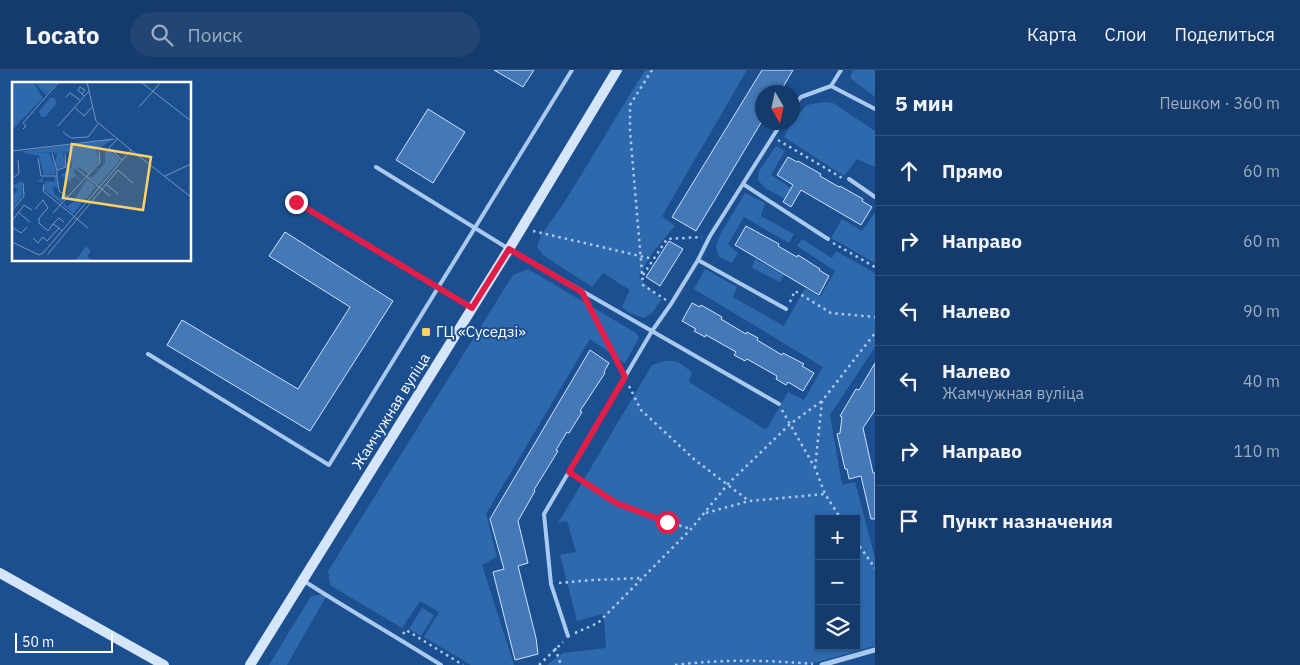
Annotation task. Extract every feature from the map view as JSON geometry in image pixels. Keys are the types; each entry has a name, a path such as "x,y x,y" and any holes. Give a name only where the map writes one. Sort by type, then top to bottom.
{"main road":[{"name":"Жамчужная вуліца","path":"250,665 304,581 618,70"},
{"path":"0,573 164,665"}],"street":[{"path":"822,665 875,650"}],"lane":[{"path":"148,354 329,465 572,70"},
{"path":"800,97 831,86 841,70"},
{"path":"831,86 875,109"},
{"path":"568,636 551,584 544,514 652,331 671,304 698,260 710,236 776,130"},
{"path":"376,167 475,229 582,292 779,404"},
{"path":"848,179 875,197"},
{"path":"743,184 828,240"},
{"path":"296,202 472,308"},
{"path":"698,260 786,309"},
{"path":"304,581 441,665"}],"path":[{"path":"652,70 630,105 630,131 644,285 671,304"},
{"path":"772,136 843,179 848,179"},
{"path":"522,228 653,259"},
{"path":"643,276 667,240 710,236"},
{"path":"828,240 875,267"},
{"path":"786,309 795,291 831,313 875,317"},
{"path":"582,292 641,410 695,460 749,501"},
{"path":"539,665 568,636 598,622 643,578 690,529 728,484 790,424 822,401 875,333"},
{"path":"814,468 822,401"},
{"path":"779,404 814,468 825,494 839,515"},
{"path":"569,472 616,503 690,529"},
{"path":"704,513 749,501 825,494"},
{"path":"860,547 875,568"},
{"path":"551,584 643,578"},
{"path":"400,639 406,630 463,665"},
{"path":"555,648 561,665"},
{"path":"675,665 724,660 766,660 822,665"}],"shaded area":[{"path":"645,70 747,70 662,216 675,226 652,253 639,277 661,300 652,313 644,318 628,312 622,307 630,290 603,273 592,287 543,255 537,247 541,235 562,206"},
{"path":"853,70 875,70 875,97 850,78"},
{"path":"823,102 833,103 875,131 875,167 857,159 844,176 784,137 788,130 800,130 800,113 807,105"},
{"path":"776,146 785,151 771,175 791,188 785,199 765,188 758,180 759,171"},
{"path":"745,193 765,203 761,216 794,234 789,243 744,217 728,244 738,253 732,263 719,257 716,246 720,235"},
{"path":"875,212 875,263 831,238 842,219 862,231"},
{"path":"802,239 832,258 836,251 875,273 875,347 830,415 842,485 855,482 875,558 875,646 807,665 547,665 563,653 606,648 602,614 577,621 560,555 576,552 567,521 558,523 652,365 664,361 678,362 692,373 689,382 766,430 788,392 804,400 823,367 694,289 705,269 737,287 733,297 784,326 805,288 820,297 835,271 797,246"},
{"path":"755,259 784,275 780,282 752,268"},
{"path":"528,269 636,333 639,338 625,363 590,339 486,514 497,557 482,565 514,665 471,665 424,637 439,612 420,601 402,628 330,585 328,571 513,275"},
{"path":"327,595 287,665 269,665 311,596"},
{"path":"422,608 434,615 421,636 409,629"}],"building":[{"path":"494,70 534,70 523,87"},
{"path":"762,70 793,70 784,85 755,85 755,130 757,130 696,231 672,217"},
{"path":"428,109 465,132 433,183 396,160"},
{"path":"788,157 863,199 862,201 872,207 861,225 801,190 791,207 783,202 793,185 777,175"},
{"path":"746,226 779,244 778,246 797,257 798,255 829,276 819,295 735,245"},
{"path":"285,232 393,301 310,431 167,345 182,320 298,389 350,307 269,256"},
{"path":"669,241 683,249 660,286 646,277"},
{"path":"692,303 700,307 701,305 722,317 721,319 746,334 747,332 758,338 757,340 782,355 783,353 804,364 802,366 814,373 803,391 788,382 786,385 776,379 777,376 747,359 745,361 734,355 736,352 706,335 705,337 694,331 696,329 682,321"},
{"path":"590,350 609,363 605,373 580,411 582,412 569,433 567,432 556,450 558,451 518,521 528,563 518,566 536,638 538,654 515,660 493,572 504,569 490,519"},
{"path":"875,363 875,410 863,428 873,473 875,473 875,519 871,519 861,476 849,479 837,434 840,433 842,417 840,416 856,389 859,390"}],"place":[{"name":"ГЦ «Суседзі»","path":"426,332"}],"route":[{"path":"296,202 472,308 509,249 582,292 625,377 569,472 616,503 667,522"}]}
